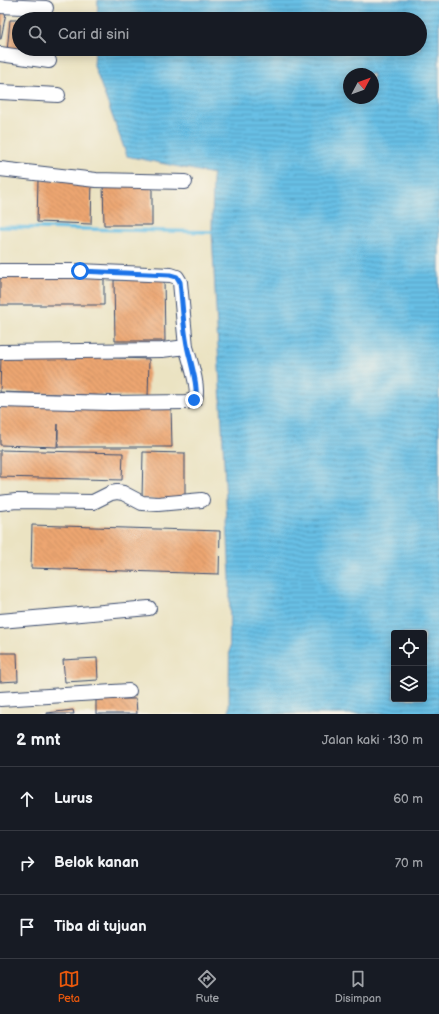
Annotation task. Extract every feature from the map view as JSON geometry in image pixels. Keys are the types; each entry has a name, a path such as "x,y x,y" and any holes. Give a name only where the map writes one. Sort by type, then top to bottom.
{"street":[{"path":"0,6 46,8"},
{"path":"0,54 12,56"},
{"path":"14,56 49,61"},
{"path":"0,92 58,95"},
{"path":"0,169 96,180 185,182"},
{"path":"0,271 80,271 170,275 177,277 180,282 186,347 197,395 194,400 186,402 109,403 0,400"},
{"path":"0,352 146,350 186,347"},
{"path":"0,503 16,501 93,502 111,493 117,492 123,493 142,503 158,504 202,500"},
{"path":"0,621 149,608"},
{"path":"0,699 129,691"}],"water":[{"path":"98,0 439,0 439,714 229,714 230,578 212,232 213,174 127,156 94,66 95,56 427,56 427,12 97,12"}],"building":[{"path":"0,12 6,13 1,39 0,39"},
{"path":"10,20 12,20 12,52 7,52"},
{"path":"38,180 92,181 91,224 37,222"},
{"path":"152,182 152,225 104,225 103,183"},
{"path":"0,274 104,274 104,305 0,305"},
{"path":"164,279 165,341 115,341 114,280"},
{"path":"1,354 149,359 148,397 0,392"},
{"path":"0,405 171,406 172,447 58,447 58,424 57,447 0,445"},
{"path":"0,450 123,453 122,480 0,477"},
{"path":"143,452 185,453 185,500 142,499"},
{"path":"32,525 220,531 219,574 31,568"},
{"path":"0,653 17,653 18,681 0,682"},
{"path":"97,658 98,680 65,682 63,660"},
{"path":"96,699 136,699 137,714 96,714"},
{"path":"73,710 74,714 47,714 47,713"}],"waterway":[{"path":"0,227 212,232"}],"route":[{"path":"80,271 170,275 177,277 180,282 186,347 197,395 194,400"}]}
